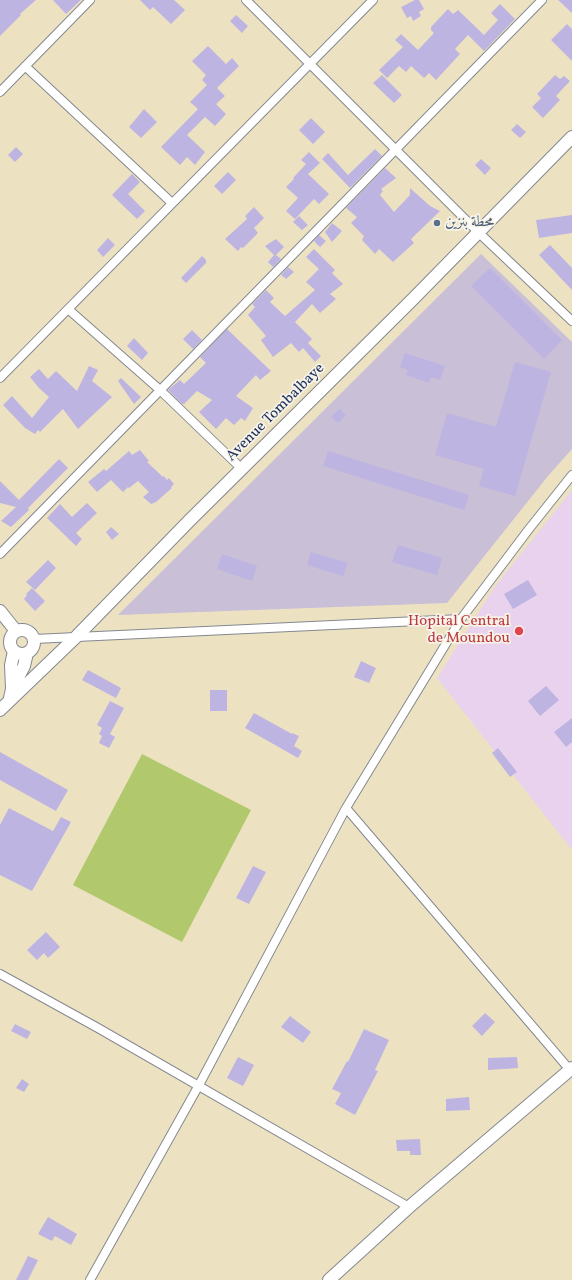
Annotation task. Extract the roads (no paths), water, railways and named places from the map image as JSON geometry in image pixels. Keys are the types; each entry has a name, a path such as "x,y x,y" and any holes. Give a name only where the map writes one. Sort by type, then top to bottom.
{"main road":[{"name":"Avenue Tombalbaye","path":"0,710 11,695 78,636 572,137"},
{"path":"0,611 9,635 8,650 11,665 11,695"},
{"path":"9,635 21,630 26,630 34,639 33,646 27,653 24,666 11,695"},
{"path":"8,650 20,654 27,653"},
{"path":"329,1280 409,1207 571,1069"}],"street":[{"path":"0,92 90,0"},
{"path":"246,0 478,232 572,321"},
{"path":"0,378 373,0"},
{"path":"0,554 542,0"},
{"path":"25,66 172,203"},
{"path":"68,309 160,390 242,469"},
{"path":"90,1280 199,1086 346,808 462,619 529,528 572,475"},
{"path":"34,639 462,619"},
{"path":"346,808 571,1069"},
{"path":"0,974 409,1207"}],"place":[{"name":"محطة بنزين","path":"437,223"},
{"name":"Hopital Central de Moundou","path":"519,631"}]}
